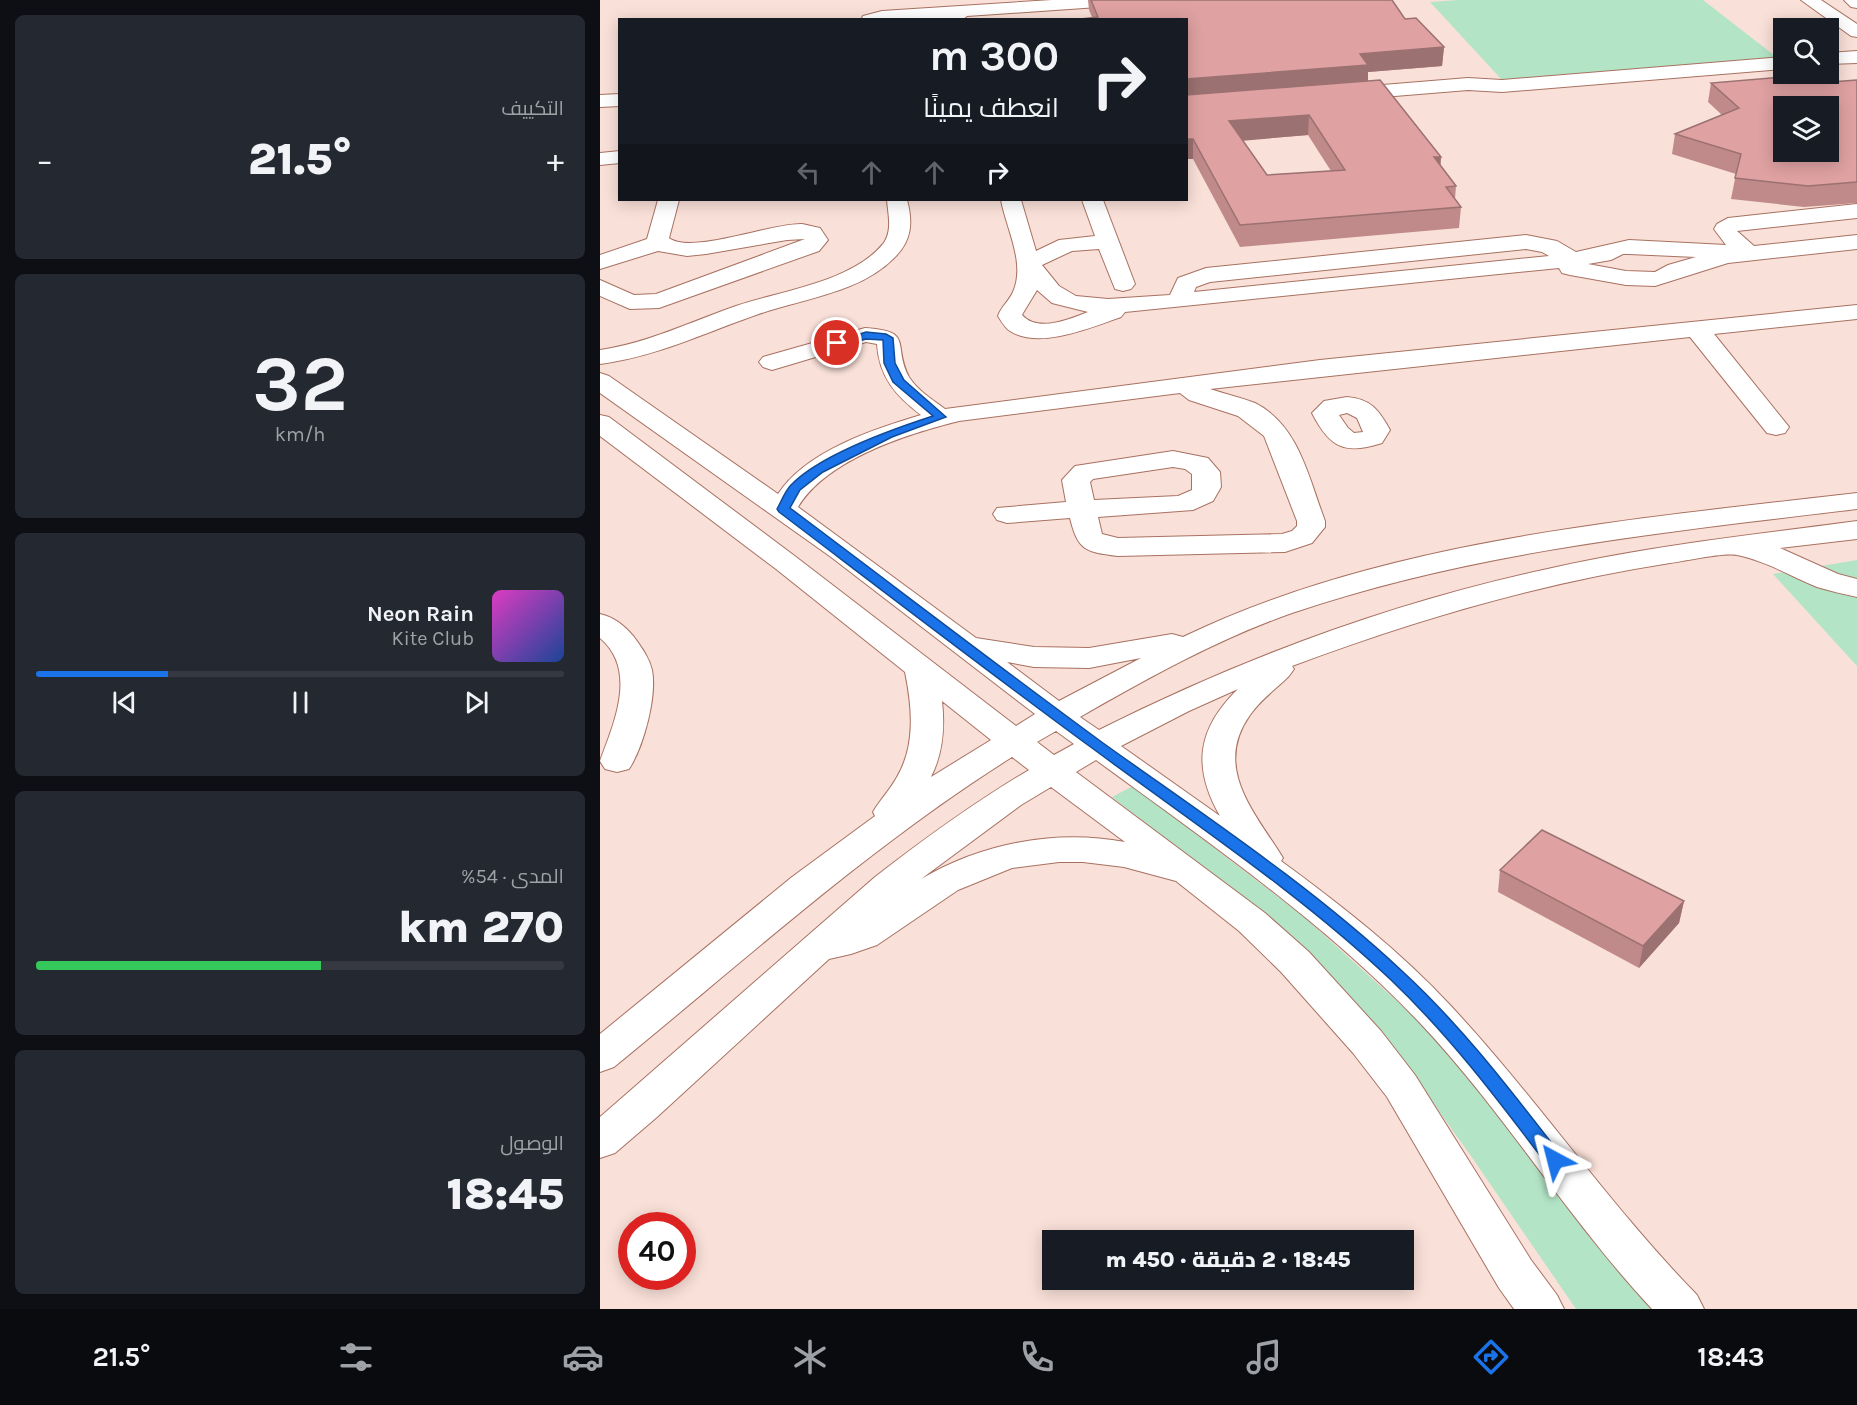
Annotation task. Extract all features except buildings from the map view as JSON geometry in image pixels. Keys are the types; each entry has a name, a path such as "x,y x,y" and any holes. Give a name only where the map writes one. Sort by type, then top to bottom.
{"street":[{"path":"898,17 925,17 959,11 1024,14 1065,12 1127,0"},
{"path":"1809,0 1857,32"},
{"path":"1852,0 1857,3"},
{"path":"1839,51 1855,62"},
{"path":"1839,60 1855,62"},
{"path":"1394,109 1391,105 1384,103 1331,101 1468,84 1502,86 1773,64"},
{"path":"600,90 618,90"},
{"path":"600,99 618,98"},
{"path":"600,287 630,302 659,301 811,246 817,238 807,232 794,232 686,250 667,248 660,243 658,238 668,201"},
{"path":"600,357 647,348 720,319 825,286 860,272 885,255 899,236 901,227 897,201"},
{"path":"1011,201 1028,263 1026,291 1011,310 1010,316 1019,326 1028,329 1064,328 1115,312 1168,302 1186,283 1206,275 1526,242 1542,244 1572,259"},
{"path":"1093,201 1123,284"},
{"path":"1748,253 1727,234 1725,229 1727,226 1736,223 1857,211"},
{"path":"1028,263 1067,245 1108,241"},
{"path":"1501,245 1512,255 1532,265 1576,268 1650,280 1662,278 1676,270 1703,262 1748,253 1857,242"},
{"path":"600,262 660,243"},
{"path":"1028,263 1049,289 1067,301 1096,304 1168,302 1532,265 1603,255 1629,247 1748,253"},
{"path":"783,509 795,488 819,469 888,435 941,417 979,410 1320,368 1857,312"},
{"path":"1696,328 1776,427"},
{"path":"772,362 866,335 880,336 889,341 890,363 899,382 941,417"},
{"path":"1320,368 1344,406"},
{"path":"600,381 647,417 783,509 1097,745 1275,873 1395,974 1441,1019 1485,1070 1624,1249 1681,1309"},
{"path":"1007,513 1082,509 1089,538 1109,547 1275,544 1294,541 1308,532 1311,521 1279,437 1273,428 1253,413 1225,401 1193,392 1186,384"},
{"path":"600,423 786,563 1052,771 1194,876 1252,922 1295,962 1367,1042 1401,1086 1515,1274 1540,1309"},
{"path":"739,478 780,478 819,469"},
{"path":"600,1056 834,863 933,791 1057,715 1216,633 1330,591 1476,553 1577,536 1857,501"},
{"path":"600,1141 674,1080 817,946 929,853 980,816 1052,771 1159,712 1294,655 1374,626 1477,595 1636,560 1857,530"},
{"path":"1732,546 1772,554 1824,581 1857,588"},
{"path":"600,623 621,641 631,656 637,672 636,707 617,761"},
{"path":"965,645 1034,657 1089,658 1216,633"},
{"path":"1275,873 1228,802 1218,769 1219,749 1228,723 1238,709 1294,655"},
{"path":"877,831 914,777 923,757 927,724 920,668"},
{"path":"817,946 843,944 867,936 947,879 972,867 1028,852 1066,849 1108,852 1133,857 1194,876"}],"green space":[{"path":"1703,0 1773,54 1773,59 1503,81 1430,2"},
{"path":"1857,560 1857,666 1773,574"},
{"path":"1133,786 1303,916 1432,1033 1518,1137 1596,1242 1652,1309 1576,1309 1400,1057 1273,923 1112,797"}],"route":[{"path":"837,343 866,335 886,338 889,341 890,363 899,382 941,417 888,435 819,469 795,488 787,498 783,509 902,596 1097,745 1275,873 1348,933 1395,974 1441,1019 1485,1070 1555,1160"}]}
